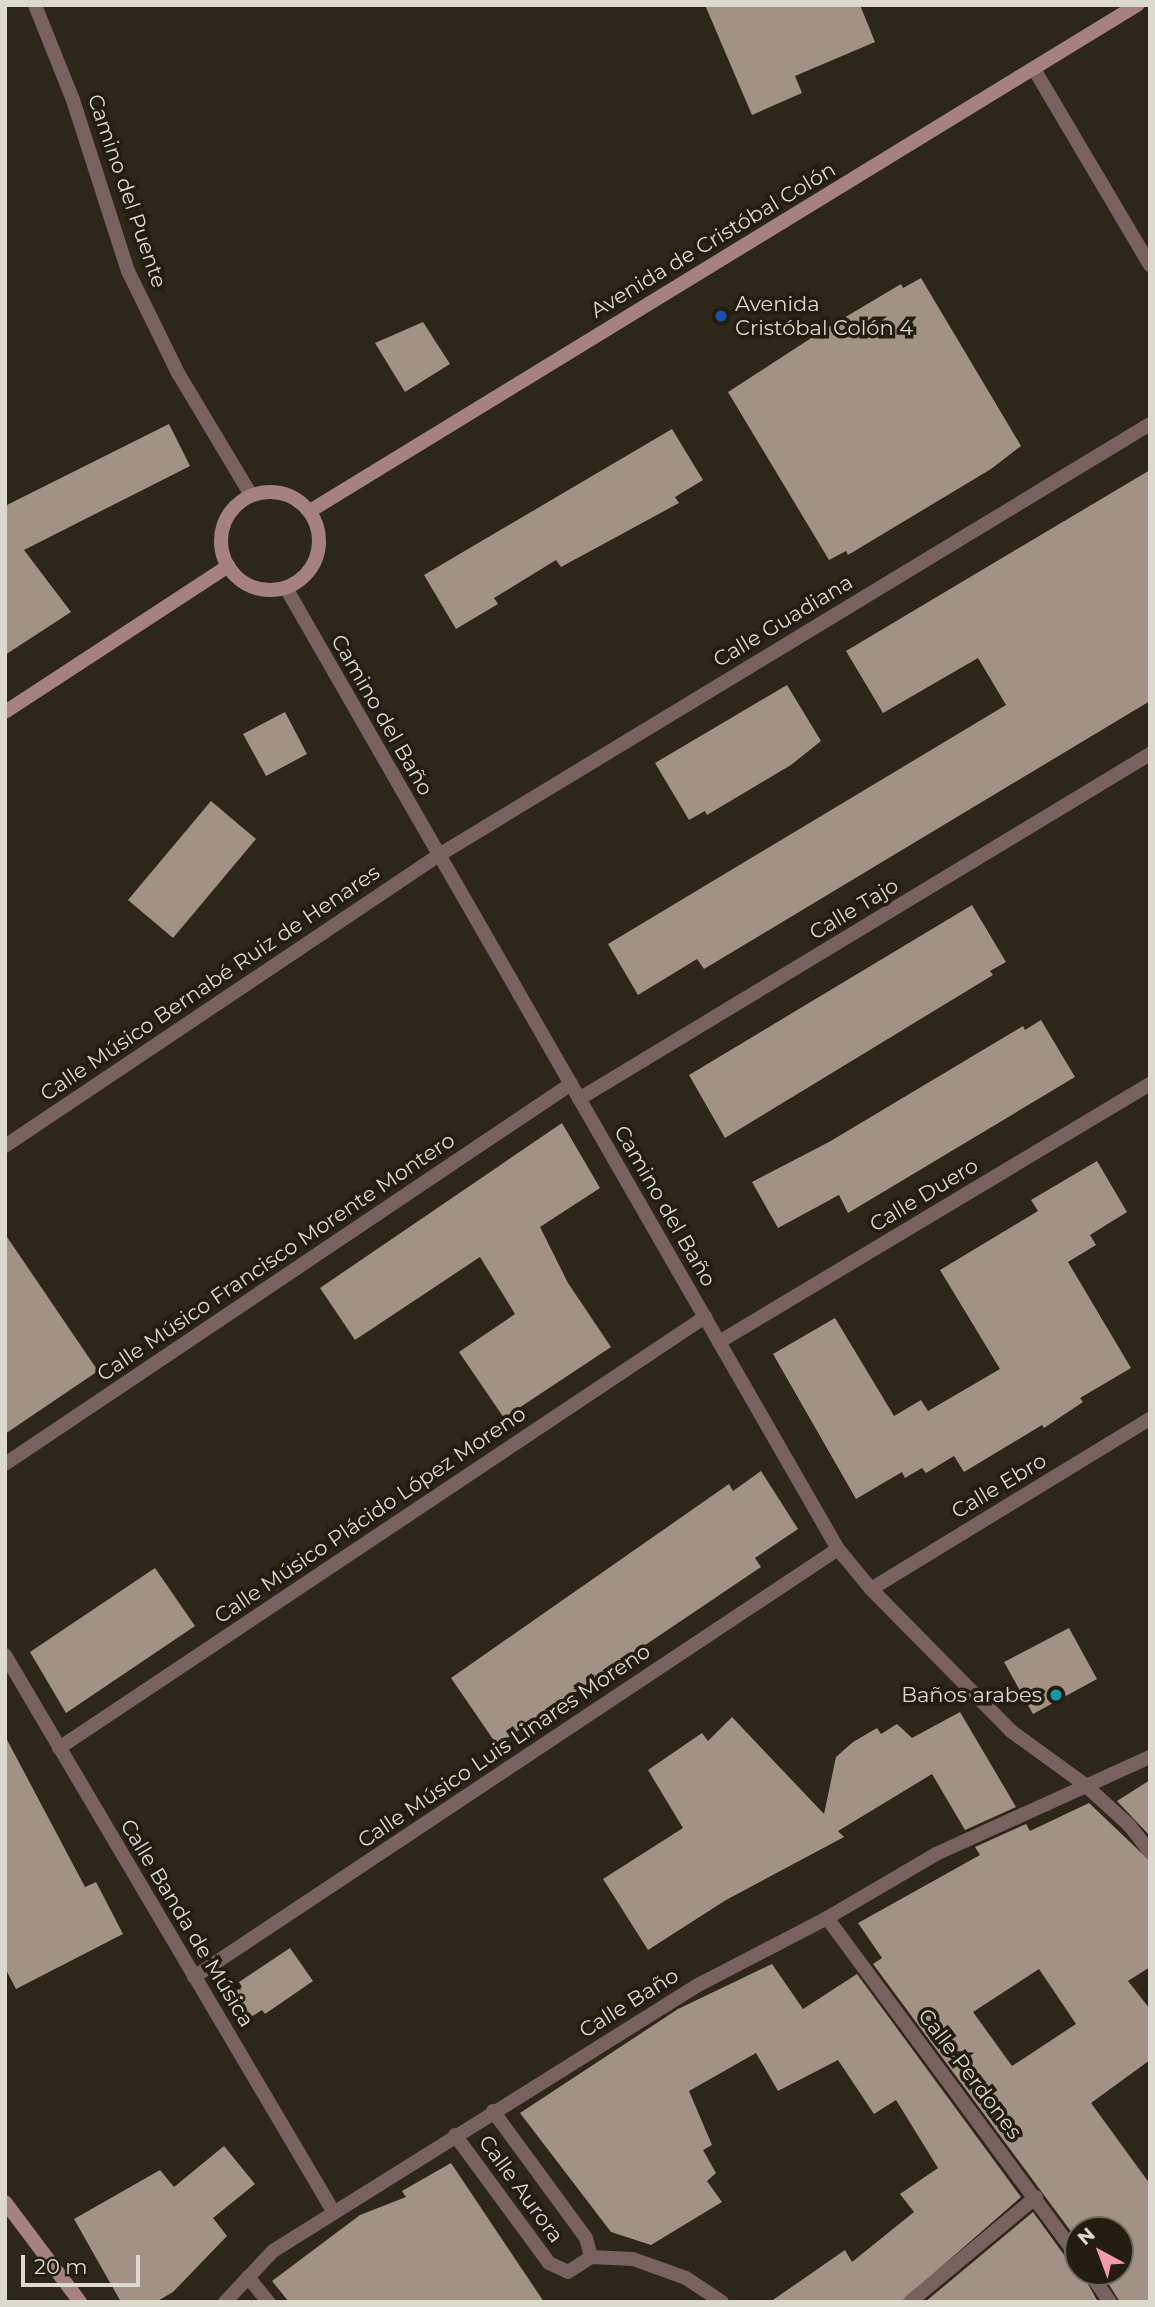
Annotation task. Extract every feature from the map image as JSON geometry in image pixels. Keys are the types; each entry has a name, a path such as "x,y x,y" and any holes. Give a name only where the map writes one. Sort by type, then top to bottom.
{"main road":[{"name":"Avenida de Cristóbal Colón","path":"310,511 1137,5"},
{"path":"283,493 310,511 318,526 317,558 309,571 286,588 251,587 228,566 222,550 226,518 251,495 283,493"},
{"path":"5,712 228,566"},
{"path":"5,2202 80,2302"}],"street":[{"name":"Camino del Puente","path":"35,5 73,100 128,271 178,373 251,495"},
{"path":"1034,69 1150,265"},
{"name":"Calle Guadiana","path":"439,855 1150,424"},
{"name":"Camino del Baño","path":"286,588 838,1549 871,1589 1011,1731 1084,1784 1129,1825 1150,1852"},
{"name":"Calle Tajo","path":"579,1099 1150,754"},
{"name":"Calle Músico Bernabé Ruiz de Henares","path":"5,1146 439,855"},
{"name":"Calle Músico Francisco Morente Montero","path":"5,1464 571,1084"},
{"name":"Calle Duero","path":"719,1342 1150,1084"},
{"name":"Calle Músico Plácido López Moreno","path":"59,1748 705,1317"},
{"name":"Calle Ebro","path":"871,1589 1150,1419"},
{"name":"Calle Músico Luis Linares Moreno","path":"194,1977 838,1549"},
{"name":"Calle Banda de Música","path":"5,1655 333,2211"},
{"name":"Calle Baño","path":"225,2302 273,2252 333,2211 698,1985 827,1918 936,1854 1084,1784 1150,1757"},
{"name":"Calle Perdones","path":"827,1918 1064,2237"},
{"name":"Calle Aurora","path":"493,2111 586,2238 591,2256"},
{"name":"Calle Aurora","path":"455,2135 549,2263 568,2272 591,2256 633,2259 685,2278 722,2302"},
{"path":"911,2302 1036,2197"},
{"path":"248,2277 268,2302"},
{"path":"1099,2286 1110,2302"}],"building":[{"path":"705,5 860,5 875,42 795,76 802,93 752,115"},
{"path":"921,278 1021,446 991,469 848,555 846,551 829,560 728,392 901,284 903,288"},
{"path":"423,322 450,364 405,392 375,343"},
{"path":"169,424 190,466 24,550 71,612 5,655 5,506"},
{"path":"672,429 703,480 675,497 679,503 561,567 556,560 494,598 498,604 456,629 424,575"},
{"path":"1150,470 1150,701 704,969 697,959 638,995 608,944 1006,705 978,658 883,713 846,651"},
{"path":"787,685 821,741 791,765 707,815 705,811 689,820 655,763"},
{"path":"285,712 307,754 266,776 243,734"},
{"path":"211,801 256,839 173,938 128,900"},
{"path":"972,905 1006,962 990,971 993,975 725,1138 689,1075"},
{"path":"1041,1020 1075,1077 848,1213 839,1195 778,1228 752,1182 829,1142 1023,1026 1025,1030"},
{"path":"562,1123 600,1188 540,1227 568,1283 611,1347 504,1418 459,1352 515,1314 480,1257 355,1340 320,1288"},
{"path":"1097,1161 1127,1212 1090,1235 1096,1245 1068,1262 1131,1368 1080,1398 1083,1402 1044,1428 1042,1425 964,1472 954,1456 926,1473 922,1468 905,1478 902,1472 856,1499 773,1354 835,1318 894,1416 921,1400 928,1411 1000,1369 940,1270 1038,1211 1031,1200"},
{"path":"5,1234 98,1371 5,1434"},
{"path":"761,1471 798,1529 755,1558 761,1567 497,1745 451,1678 729,1484 733,1491"},
{"path":"155,1568 195,1626 66,1713 30,1652"},
{"path":"1069,1628 1097,1679 1033,1714 1004,1662"},
{"path":"960,1712 1016,1807 965,1830 932,1774 838,1831 844,1837 726,1900 648,1950 603,1879 683,1828 648,1770 702,1733 708,1741 732,1717 824,1814 836,1757 853,1742 877,1728 881,1734 897,1724 912,1738"},
{"path":"5,1736 85,1887 96,1882 123,1934 16,1989 5,1968"},
{"path":"1150,1780 1150,1836 1117,1801"},
{"path":"1089,1803 1150,1861 1150,1967 1128,1981 1150,2009 1150,2060 1091,2103 1150,2184 1150,2302 1120,2302 1110,2286 1134,2286 1134,2216 1064,2216 1064,2222 873,1964 882,1958 858,1923 980,1855 975,1847 1026,1824 1030,1831","holes":["1039,1969 1076,2024 1012,2066 973,2012"]},
{"path":"290,1948 313,1981 265,2014 262,2010 248,2019 233,1993 242,1987 239,1982"},
{"path":"772,1964 803,2009 857,1974 1021,2197 901,2302 770,2302 845,2250 852,2262 914,2212 900,2194 938,2168 896,2100 874,2114 838,2060 778,2091 756,2053 689,2091 712,2145 703,2150 716,2173 707,2181 722,2202 651,2245 611,2232 520,2113 678,2009"},
{"path":"224,2146 255,2184 213,2218 227,2236 173,2292 156,2302 121,2302 74,2219 160,2170 174,2187"},
{"path":"451,2163 544,2302 289,2302 272,2281 360,2215 406,2197 402,2191"},
{"path":"1033,2212 1064,2255 1064,2286 1089,2286 1098,2302 925,2302"}],"place":[{"name":"Avenida Cristóbal Colón 4","path":"721,316"},
{"name":"Baños arabes","path":"1056,1695"}]}
